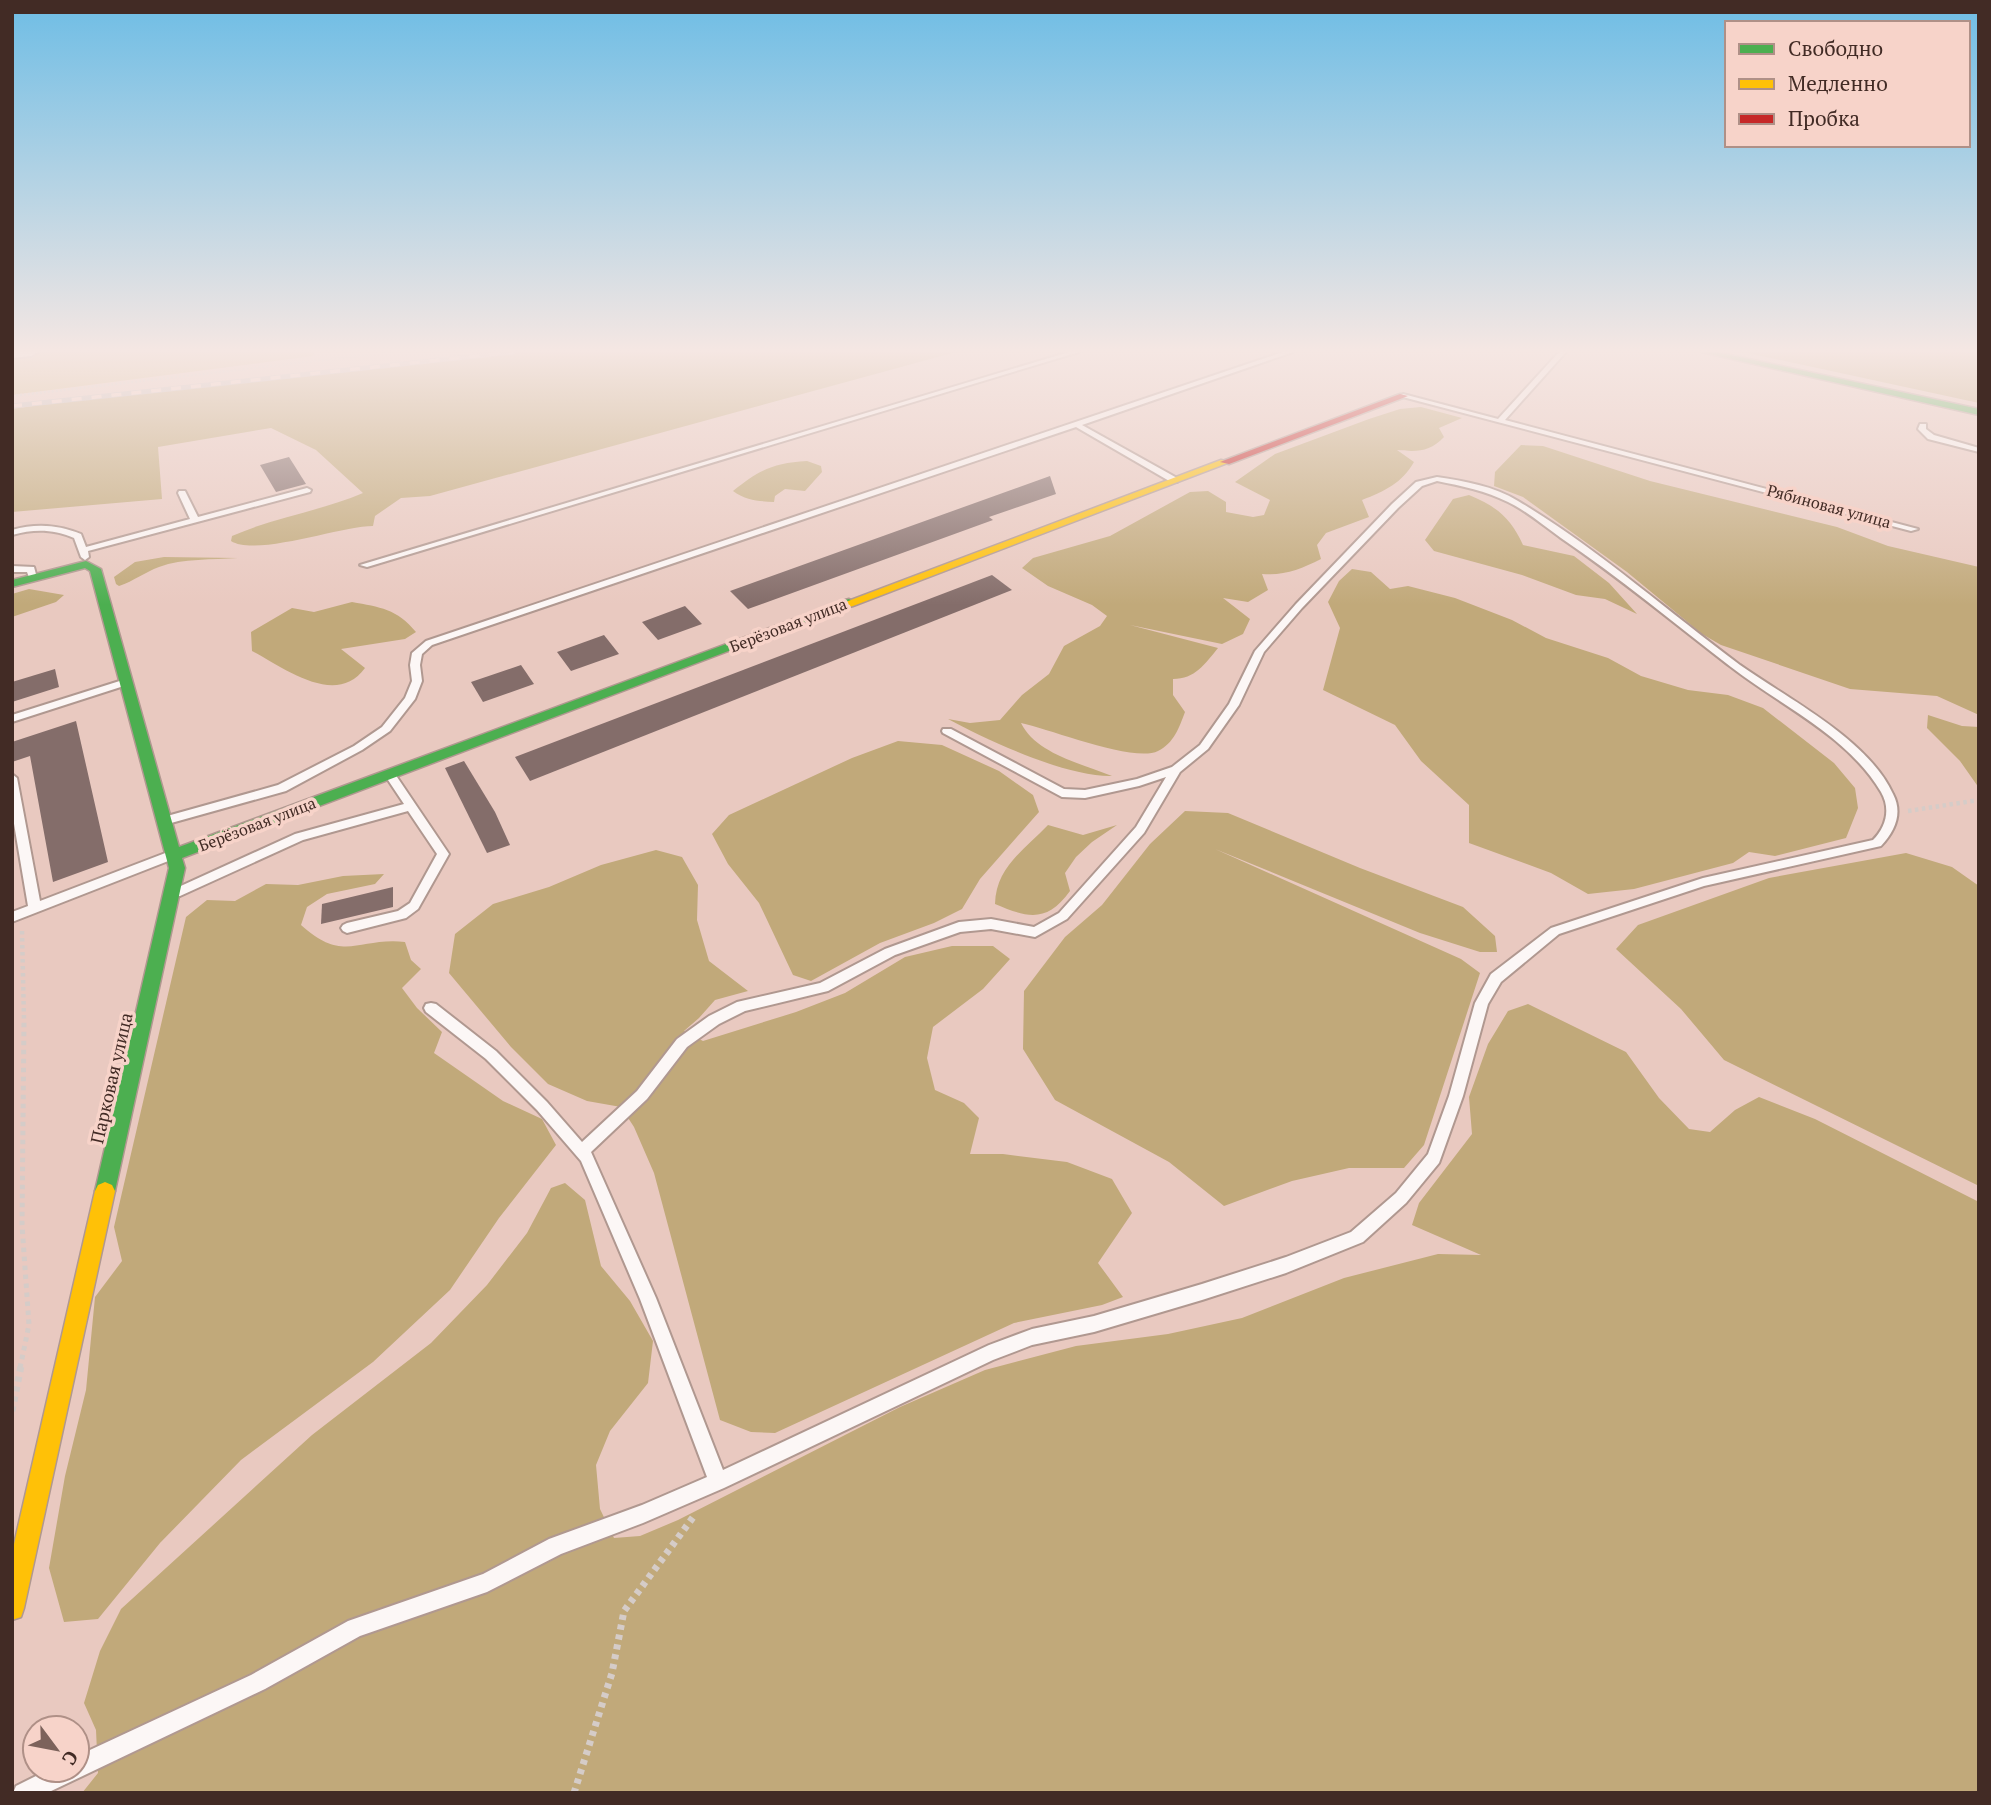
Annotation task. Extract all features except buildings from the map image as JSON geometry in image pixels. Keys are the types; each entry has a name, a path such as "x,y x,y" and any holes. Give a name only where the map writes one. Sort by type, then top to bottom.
{"street":[{"name":"Берёзовая улица","path":"173,855 1293,436"},
{"name":"Парковая улица","path":"14,1596 177,868 95,569 85,557"},
{"path":"12,584 85,557"}],"lane":[{"path":"364,565 794,436"},
{"path":"164,821 282,788 358,748 386,729 410,699 417,681 417,653 429,643 1040,436"},
{"path":"1097,436 1174,480"},
{"name":"Рябиновая улица","path":"1558,436 1914,529"},
{"path":"1930,436 1979,450"},
{"path":"91,1760 258,1682 355,1628 487,1582 555,1546 643,1514 718,1482 989,1353 1032,1337 1094,1324 1202,1292 1286,1265 1357,1237 1401,1198 1434,1158 1456,1096 1482,1003 1496,978 1510,965 1555,931 1690,886 1877,843 1887,833 1893,812 1888,794 1854,751 1808,715 1737,667 1617,572 1513,501 1472,485 1437,479 1419,484 1395,506 1299,606 1260,651 1234,705 1204,747 1176,770 1140,830 1063,916 1035,932 991,924 960,927 890,951 823,987 742,1006 714,1020 682,1043 642,1095 582,1151"},
{"path":"12,533 43,526 60,528 78,536 85,557 195,520 307,490"},
{"path":"182,493 195,520"},
{"path":"12,569 31,569 33,578"},
{"path":"12,719 126,682"},
{"path":"947,731 1062,793 1085,794 1139,782 1176,770"},
{"path":"347,928 402,915 414,906 443,854 389,774"},
{"path":"12,778 35,909"},
{"path":"171,895 299,837 411,806"},
{"path":"12,917 173,855"},
{"path":"431,1007 491,1055 582,1151 648,1298 718,1482"},
{"path":"23,1793 42,1784"}],"path":[{"path":"1893,812 1934,809 1979,800"},
{"path":"12,1411 29,1325 22,1225 22,929"},
{"path":"574,1793 612,1673 624,1611 718,1482"}],"shaded area":[{"path":"12,436 222,436 158,447 162,499 12,512"},
{"path":"288,436 648,436 430,496 401,498 375,516 373,526 278,543 243,545 231,541 232,536 248,529 363,493 316,450"},
{"path":"1323,436 1444,437 1428,448 1417,451 1397,450 1414,462 1392,486 1362,500 1369,517 1326,533 1317,545 1321,559 1292,571 1262,574 1268,590 1248,602 1223,598 1250,619 1243,634 1222,644 1130,625 1218,648 1204,665 1193,673 1173,679 1173,695 1185,712 1175,734 1164,748 1146,753 1131,753 1021,723 1037,743 1061,757 1112,776 1093,775 1028,756 948,719 970,723 1000,720 1022,695 1049,674 1064,646 1100,626 1107,616 1092,605 1048,586 1022,568 1033,558 1110,536 1190,492 1208,491 1226,502 1226,512 1253,517 1264,515 1270,500 1235,482 1275,454"},
{"path":"1521,445 1543,446 1650,481 1837,527 1888,546 1979,567 1979,715 1937,696 1850,689 1721,645 1702,634 1627,572 1523,497 1494,486 1495,472"},
{"path":"807,461 821,466 822,472 805,491 785,489 775,496 774,502 748,499 733,491 767,469"},
{"path":"1469,495 1502,514 1523,545 1574,556 1609,583 1637,614 1605,599 1576,595 1522,575 1434,551 1425,540 1453,499"},
{"path":"164,557 238,558 168,564 119,586 116,584 114,577 135,562"},
{"path":"1352,569 1371,572 1390,589 1408,586 1455,598 1512,620 1546,638 1608,658 1641,676 1688,690 1728,695 1763,708 1834,763 1855,788 1858,808 1846,838 1775,856 1749,852 1733,863 1634,889 1588,894 1551,873 1469,843 1469,805 1421,761 1395,725 1323,690 1340,628 1328,602 1339,581"},
{"path":"29,589 64,595 56,602 12,617 12,594"},
{"path":"352,602 395,614 416,632 405,639 341,649 365,668 353,679 340,685 310,681 252,651 251,632 292,608 314,612"},
{"path":"1928,715 1962,726 1979,727 1979,788 1960,761 1927,728"},
{"path":"898,741 942,745 999,771 1033,795 1039,812 980,879 962,909 934,923 880,943 811,981 793,975 759,903 728,864 712,834 729,815 852,758"},
{"path":"1185,811 1228,813 1463,907 1495,936 1497,952 1480,952 1420,933 1215,849 1461,959 1480,973 1424,1145 1404,1168 1349,1168 1292,1181 1224,1206 1169,1162 1055,1100 1023,1049 1024,991 1065,937 1102,905 1150,844"},
{"path":"1048,825 1083,835 1117,825 1076,857 1065,873 1070,891 1053,908 1036,915 995,904 1000,880 1006,869"},
{"path":"656,850 682,857 698,885 697,920 709,961 748,991 715,1000 684,1031 703,1041 796,1012 845,993 905,957 952,946 993,946 1010,959 983,989 933,1027 927,1058 935,1090 964,1103 979,1118 970,1154 1003,1154 1067,1162 1112,1179 1132,1213 1098,1263 1123,1297 1102,1305 1014,1323 775,1433 751,1432 720,1420 654,1173 634,1127 621,1107 587,1101 548,1084 511,1047 449,973 455,934 493,904 549,887 601,865"},
{"path":"1906,853 1952,867 1979,886 1979,1186 1724,1060 1681,1009 1616,949 1638,925 1769,878"},
{"path":"384,874 375,884 327,894 307,907 301,925 316,937 340,946 405,942 411,960 421,969 402,988 417,1008 442,1032 434,1053 503,1101 542,1119 556,1145 499,1218 450,1290 373,1362 241,1460 160,1543 98,1619 64,1622 49,1568 65,1476 86,1390 95,1297 122,1261 114,1227 186,917 207,900 235,901 266,884 298,885 343,876"},
{"path":"1528,1004 1626,1052 1659,1098 1689,1129 1710,1132 1735,1110 1759,1097 1815,1119 1979,1202 1979,1793 82,1793 98,1773 96,1730 84,1703 100,1651 121,1609 312,1435 431,1343 487,1285 527,1233 551,1188 565,1183 585,1200 601,1266 630,1301 653,1341 648,1383 610,1431 596,1465 600,1509 614,1538 640,1536 678,1520 900,1407 985,1370 1076,1346 1168,1334 1242,1318 1344,1278 1438,1254 1481,1255 1412,1225 1419,1203 1472,1134 1469,1097 1488,1044 1508,1011"}],"traffic: fast":[{"path":"12,584 86,564 95,569 177,868 105,1191"},
{"path":"173,855 849,603"}],"traffic: slow":[{"path":"849,603 1225,462"},
{"path":"12,1608 105,1191"}],"traffic: jam":[{"path":"1225,462 1294,436"}]}
